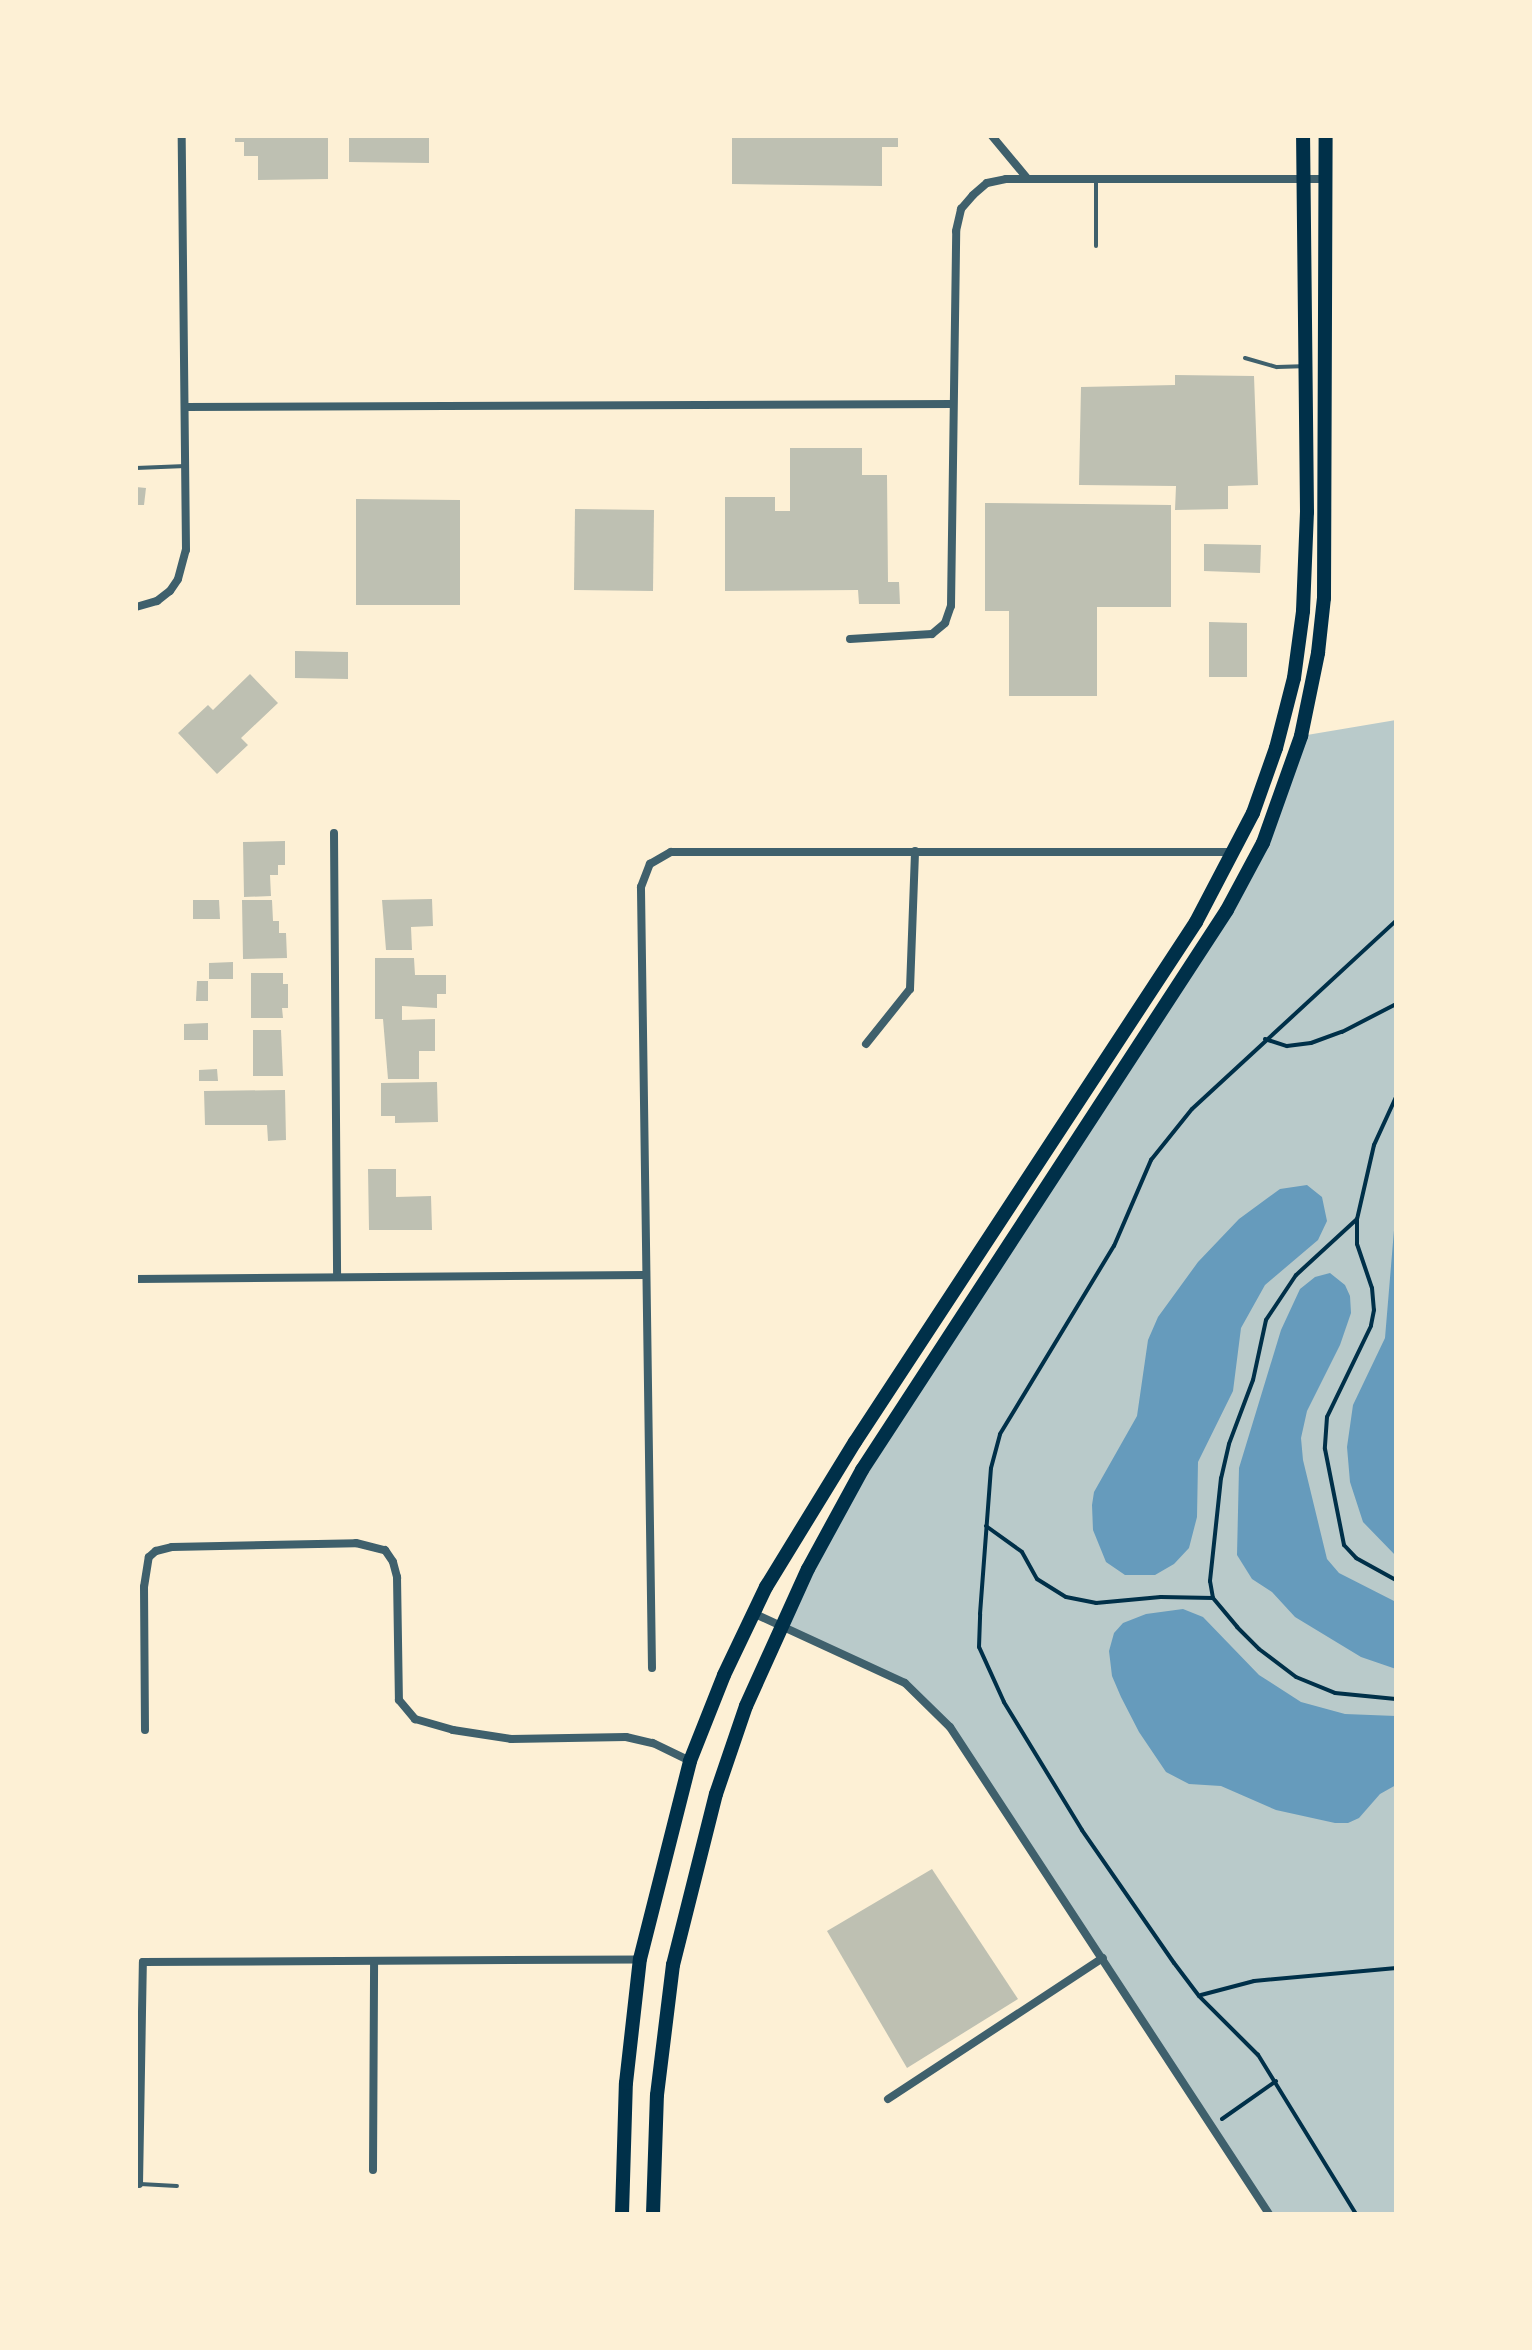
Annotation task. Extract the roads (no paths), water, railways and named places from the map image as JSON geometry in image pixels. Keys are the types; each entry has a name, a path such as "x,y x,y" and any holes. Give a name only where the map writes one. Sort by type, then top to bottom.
{"main road":[{"path":"622,2214 626,2083 640,1959 690,1761 753,1613 855,1442 1142,1009 1196,922 1253,813 1276,748 1294,678 1304,582 1306,366 1303,136"},
{"path":"653,2214 657,2095 673,1965 716,1794 746,1706 783,1624 862,1470 1191,970 1268,829 1301,736 1324,598 1326,136"}],"street":[{"path":"136,607 157,601 178,579 186,550 182,136"},
{"path":"992,136 1027,178"},
{"path":"850,639 932,634 945,623 951,606 956,231 961,209 987,183 1027,178 1326,179"},
{"path":"185,407 953,404"},
{"path":"334,833 337,1276"},
{"path":"866,1044 910,989 915,851"},
{"path":"652,1668 641,887 650,864 671,852 1233,852"},
{"path":"136,1279 645,1275"},
{"path":"145,1730 144,1587 149,1557 156,1551 172,1547 356,1543 385,1550 393,1562 397,1577 399,1700 415,1719 453,1730 511,1739 626,1737 653,1743 690,1761"},
{"path":"753,1613 783,1624 905,1683 950,1727 1269,2214"},
{"path":"888,2099 1103,1958"},
{"path":"137,2184 143,1962 640,1959"},
{"path":"373,2170 374,1962"}],"lane":[{"path":"1096,178 1096,246"},
{"path":"1245,358 1277,367 1306,366"},
{"path":"136,468 186,466"},
{"path":"137,2184 177,2186"}],"water":[{"path":"1307,1185 1322,1197 1327,1221 1318,1240 1265,1285 1241,1328 1233,1391 1198,1462 1197,1517 1189,1548 1174,1564 1155,1575 1125,1575 1106,1562 1093,1530 1092,1505 1094,1492 1137,1416 1148,1340 1158,1317 1198,1262 1239,1219 1280,1189"},
{"path":"1396,1206 1396,1556 1363,1522 1350,1482 1347,1447 1353,1405 1385,1338"},
{"path":"1330,1273 1345,1285 1350,1296 1351,1313 1340,1345 1307,1411 1301,1438 1303,1460 1327,1559 1339,1573 1396,1602 1396,1669 1361,1657 1295,1617 1272,1592 1252,1579 1237,1555 1239,1468 1281,1330 1300,1289 1315,1277"},
{"path":"1183,1609 1203,1617 1259,1675 1301,1702 1345,1714 1396,1716 1396,1785 1380,1794 1359,1818 1348,1823 1335,1823 1276,1810 1221,1786 1189,1784 1166,1772 1139,1732 1121,1697 1112,1676 1109,1651 1114,1633 1123,1623 1146,1614"}]}
